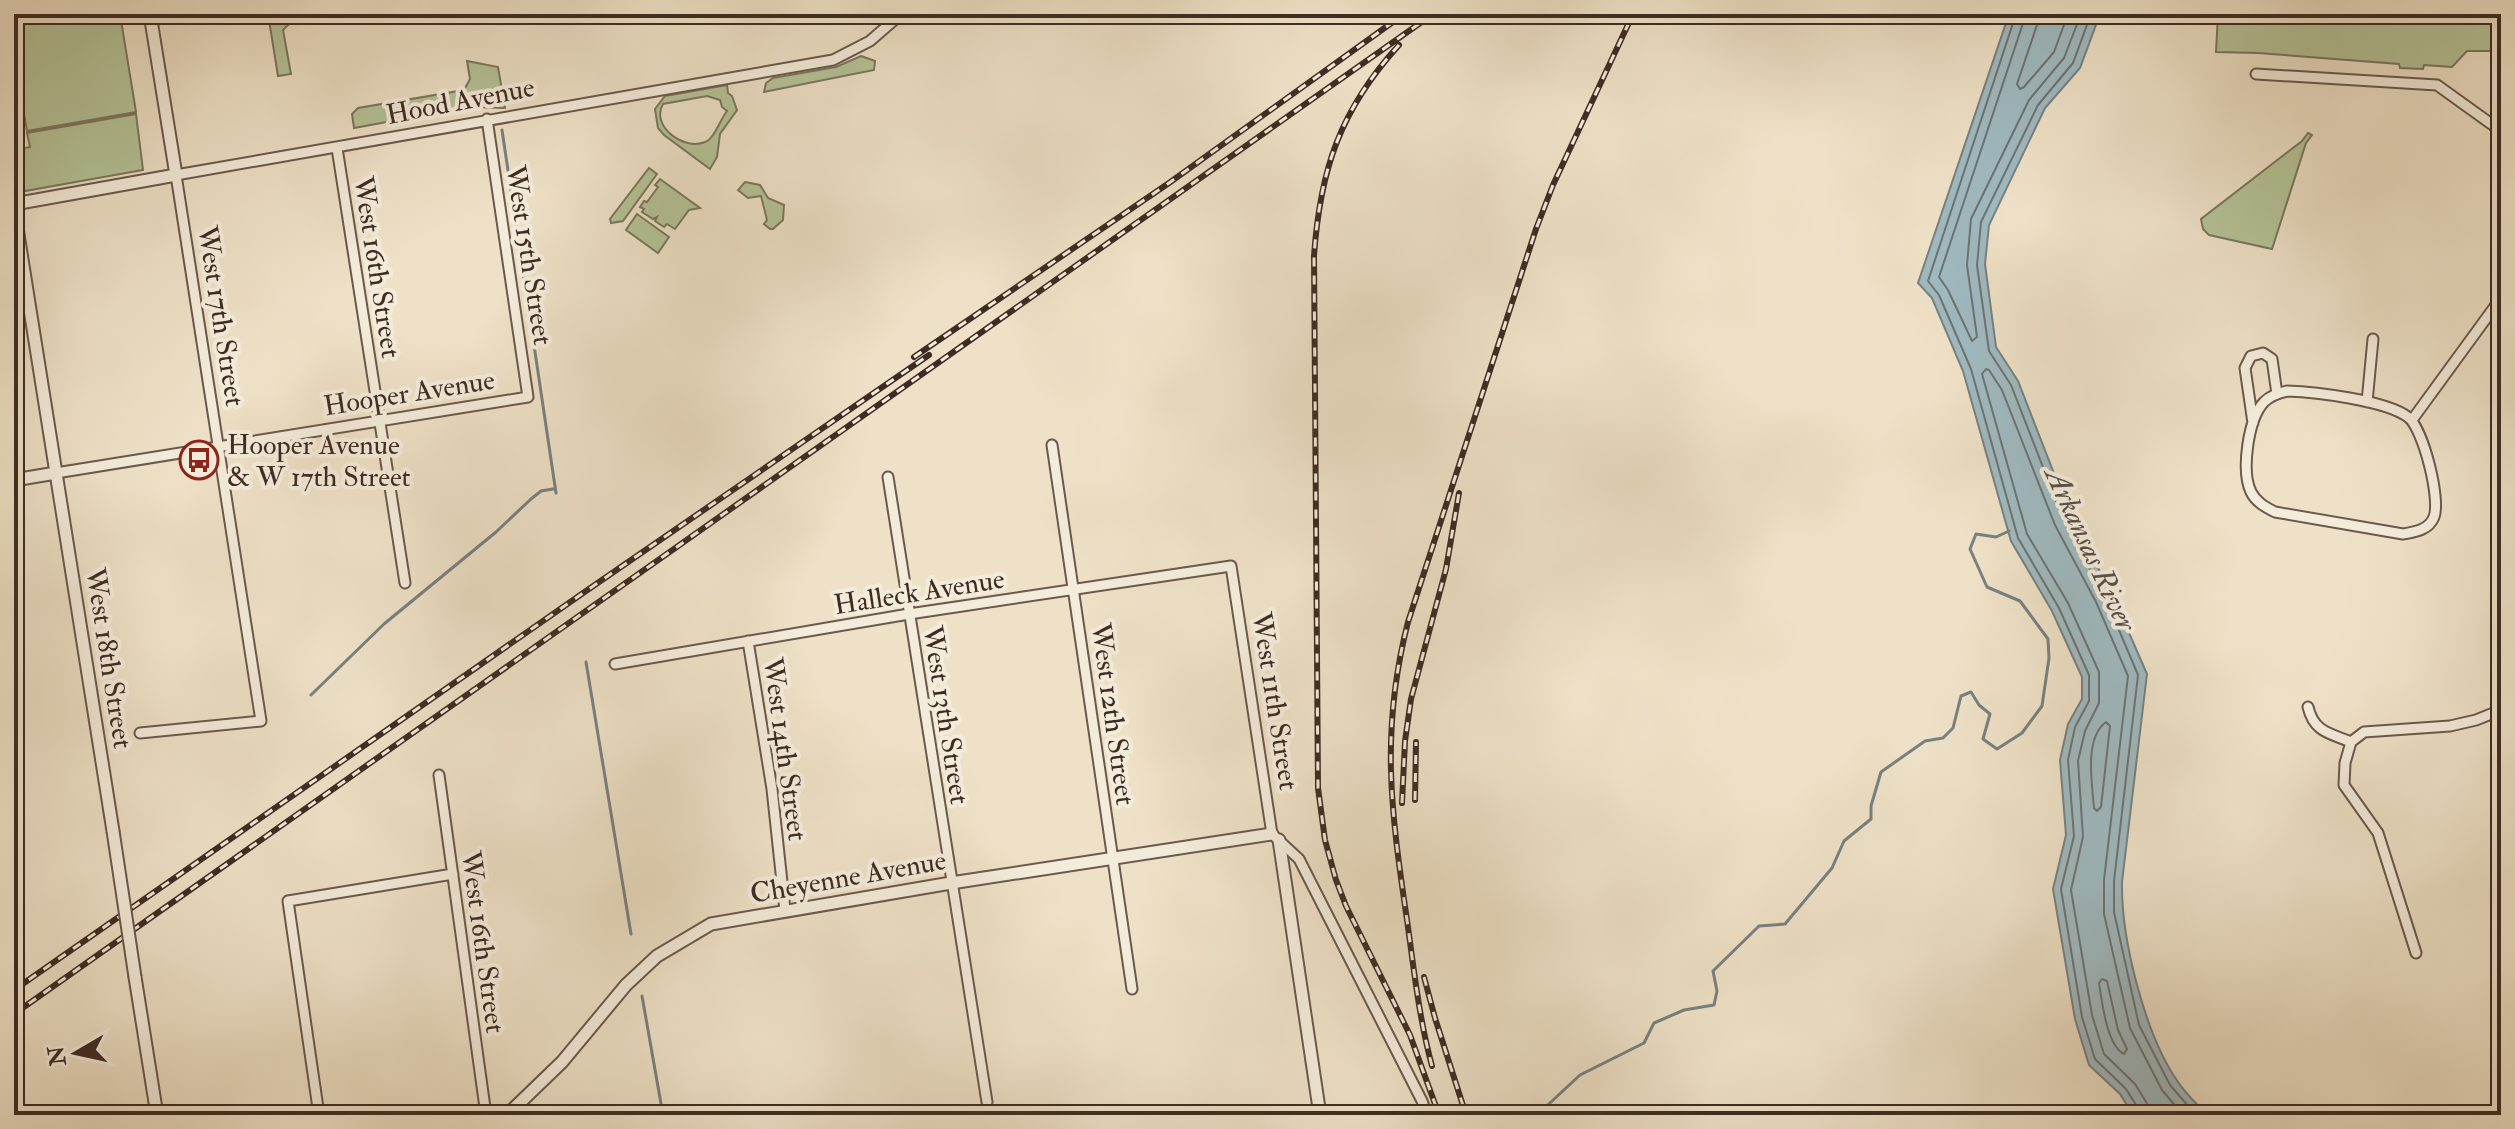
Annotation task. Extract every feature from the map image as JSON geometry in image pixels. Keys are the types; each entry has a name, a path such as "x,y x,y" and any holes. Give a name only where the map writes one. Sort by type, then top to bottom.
{"street":[{"name":"West 17th Street","path":"140,733 261,721 150,14"},
{"name":"Hood Avenue","path":"14,206 487,119 833,60 870,41 901,14"},
{"path":"2256,74 2437,85 2501,131"},
{"name":"West 15th Street","path":"487,119 528,397"},
{"name":"West 16th Street","path":"337,148 405,583"},
{"name":"West 18th Street","path":"14,206 157,1115"},
{"path":"2412,420 2501,298"},
{"path":"2367,402 2373,339"},
{"path":"2253,423 2245,368 2251,356 2263,353 2272,359 2277,394"},
{"path":"2296,391 2367,402 2387,407 2412,420 2423,440 2436,506 2434,518 2427,527 2403,534 2275,512 2260,504 2251,494 2245,466 2253,423 2262,403 2277,394 2296,391"},
{"name":"Hooper Avenue","path":"14,480 528,397"},
{"name":"West 12th Street","path":"1052,445 1132,989"},
{"name":"West 13th Street","path":"888,477 987,1102"},
{"name":"Halleck Avenue","path":"615,664 909,614 1231,566"},
{"name":"West 11th Street","path":"1231,566 1320,1115"},
{"name":"West 14th Street","path":"748,641 772,789 785,910"},
{"path":"2308,707 2312,721 2319,729 2351,742"},
{"path":"2416,953 2378,833 2344,785 2345,763 2351,742 2364,732 2450,726 2476,720 2500,709"},
{"name":"West 16th Street","path":"439,775 486,1115"},
{"path":"1276,837 1299,859 1427,1115"},
{"name":"Cheyenne Avenue","path":"507,1115 562,1062 626,985 657,956 711,924 1112,858 1276,837"},
{"path":"319,1115 288,901 453,874"}],"green space":[{"path":"14,14 120,14 136,112 27,131 14,59"},
{"path":"268,14 288,14 290,23 283,30 291,74 278,76"},
{"path":"2218,14 2501,14 2501,51 2467,51 2452,67 2424,65 2423,69 2400,68 2399,64 2216,52"},
{"path":"861,56 875,61 874,70 764,92 766,83 773,78 836,67"},
{"path":"467,61 498,67 505,108 468,107 354,128 352,114 358,108 464,90 470,79"},
{"path":"727,85 737,110 720,134 717,157 710,169 658,128 655,109 665,96","holes":["707,96 720,100 727,111 705,142 697,144 679,140 671,135 661,120 663,104"]},
{"path":"136,114 143,170 14,193 14,150 30,147 27,133"},
{"path":"2308,133 2312,135 2306,143 2272,249 2209,235 2203,229 2201,219 2302,141"},
{"path":"649,168 657,174 623,221 611,223 610,219"},
{"path":"660,179 700,208 689,210 675,229 667,224 664,227 655,221 657,217 653,219 640,207 658,187 655,185"},
{"path":"745,182 760,185 768,198 784,205 783,220 773,229 764,224 767,220 761,196 748,198 738,190"},
{"path":"637,214 669,237 658,253 626,230"}],"water":[{"path":"2009,14 2100,14 2080,68 2045,108 1989,225 1985,264 1996,347 2018,381 2071,517 2112,594 2147,674 2122,882 2126,931 2137,986 2155,1039 2178,1082 2207,1115 2133,1115 2120,1094 2089,1065 2075,1019 2053,889 2066,835 2060,760 2068,724 2082,699 2082,677 2052,611 2011,541 1963,371 1932,298 1918,283"}],"waterway":[{"path":"502,130 556,493"},
{"path":"311,695 384,624 541,491 553,489"},
{"path":"1537,1115 1580,1075 1644,1043 1654,1023 1684,1010 1714,1005 1717,991 1713,971 1759,926 1785,924 1832,868 1844,841 1871,819 1871,806 1881,772 1925,741 1943,738 1953,728 1961,696 1971,692 1979,705 1990,714 1983,739 1997,749 2022,733 2042,706 2049,658 2048,639 2020,601 1987,587 1970,549 1976,534 1996,537 2009,531"},
{"path":"586,662 631,934"},
{"path":"642,996 663,1115"}],"railway":[{"path":"914,357 1169,183 1404,14"},
{"path":"14,1014 1433,14"},
{"path":"1432,1066 1417,994 1393,807 1391,735 1399,662 1408,622 1536,229 1553,185 1633,14"},
{"path":"1399,45 1362,93 1348,118 1328,169 1317,225 1314,256 1318,788 1325,840 1336,880 1410,1035 1439,1115"},
{"path":"14,990 929,355"},
{"path":"1402,803 1411,699 1446,569 1459,493"},
{"path":"1415,800 1416,742"},
{"path":"1424,977 1466,1115"}],"place":[{"name":"Hooper Avenue & W 17th Street","path":"199,460"}],"water label":[{"name":"Arkansas River","path":"2091,549"}]}
